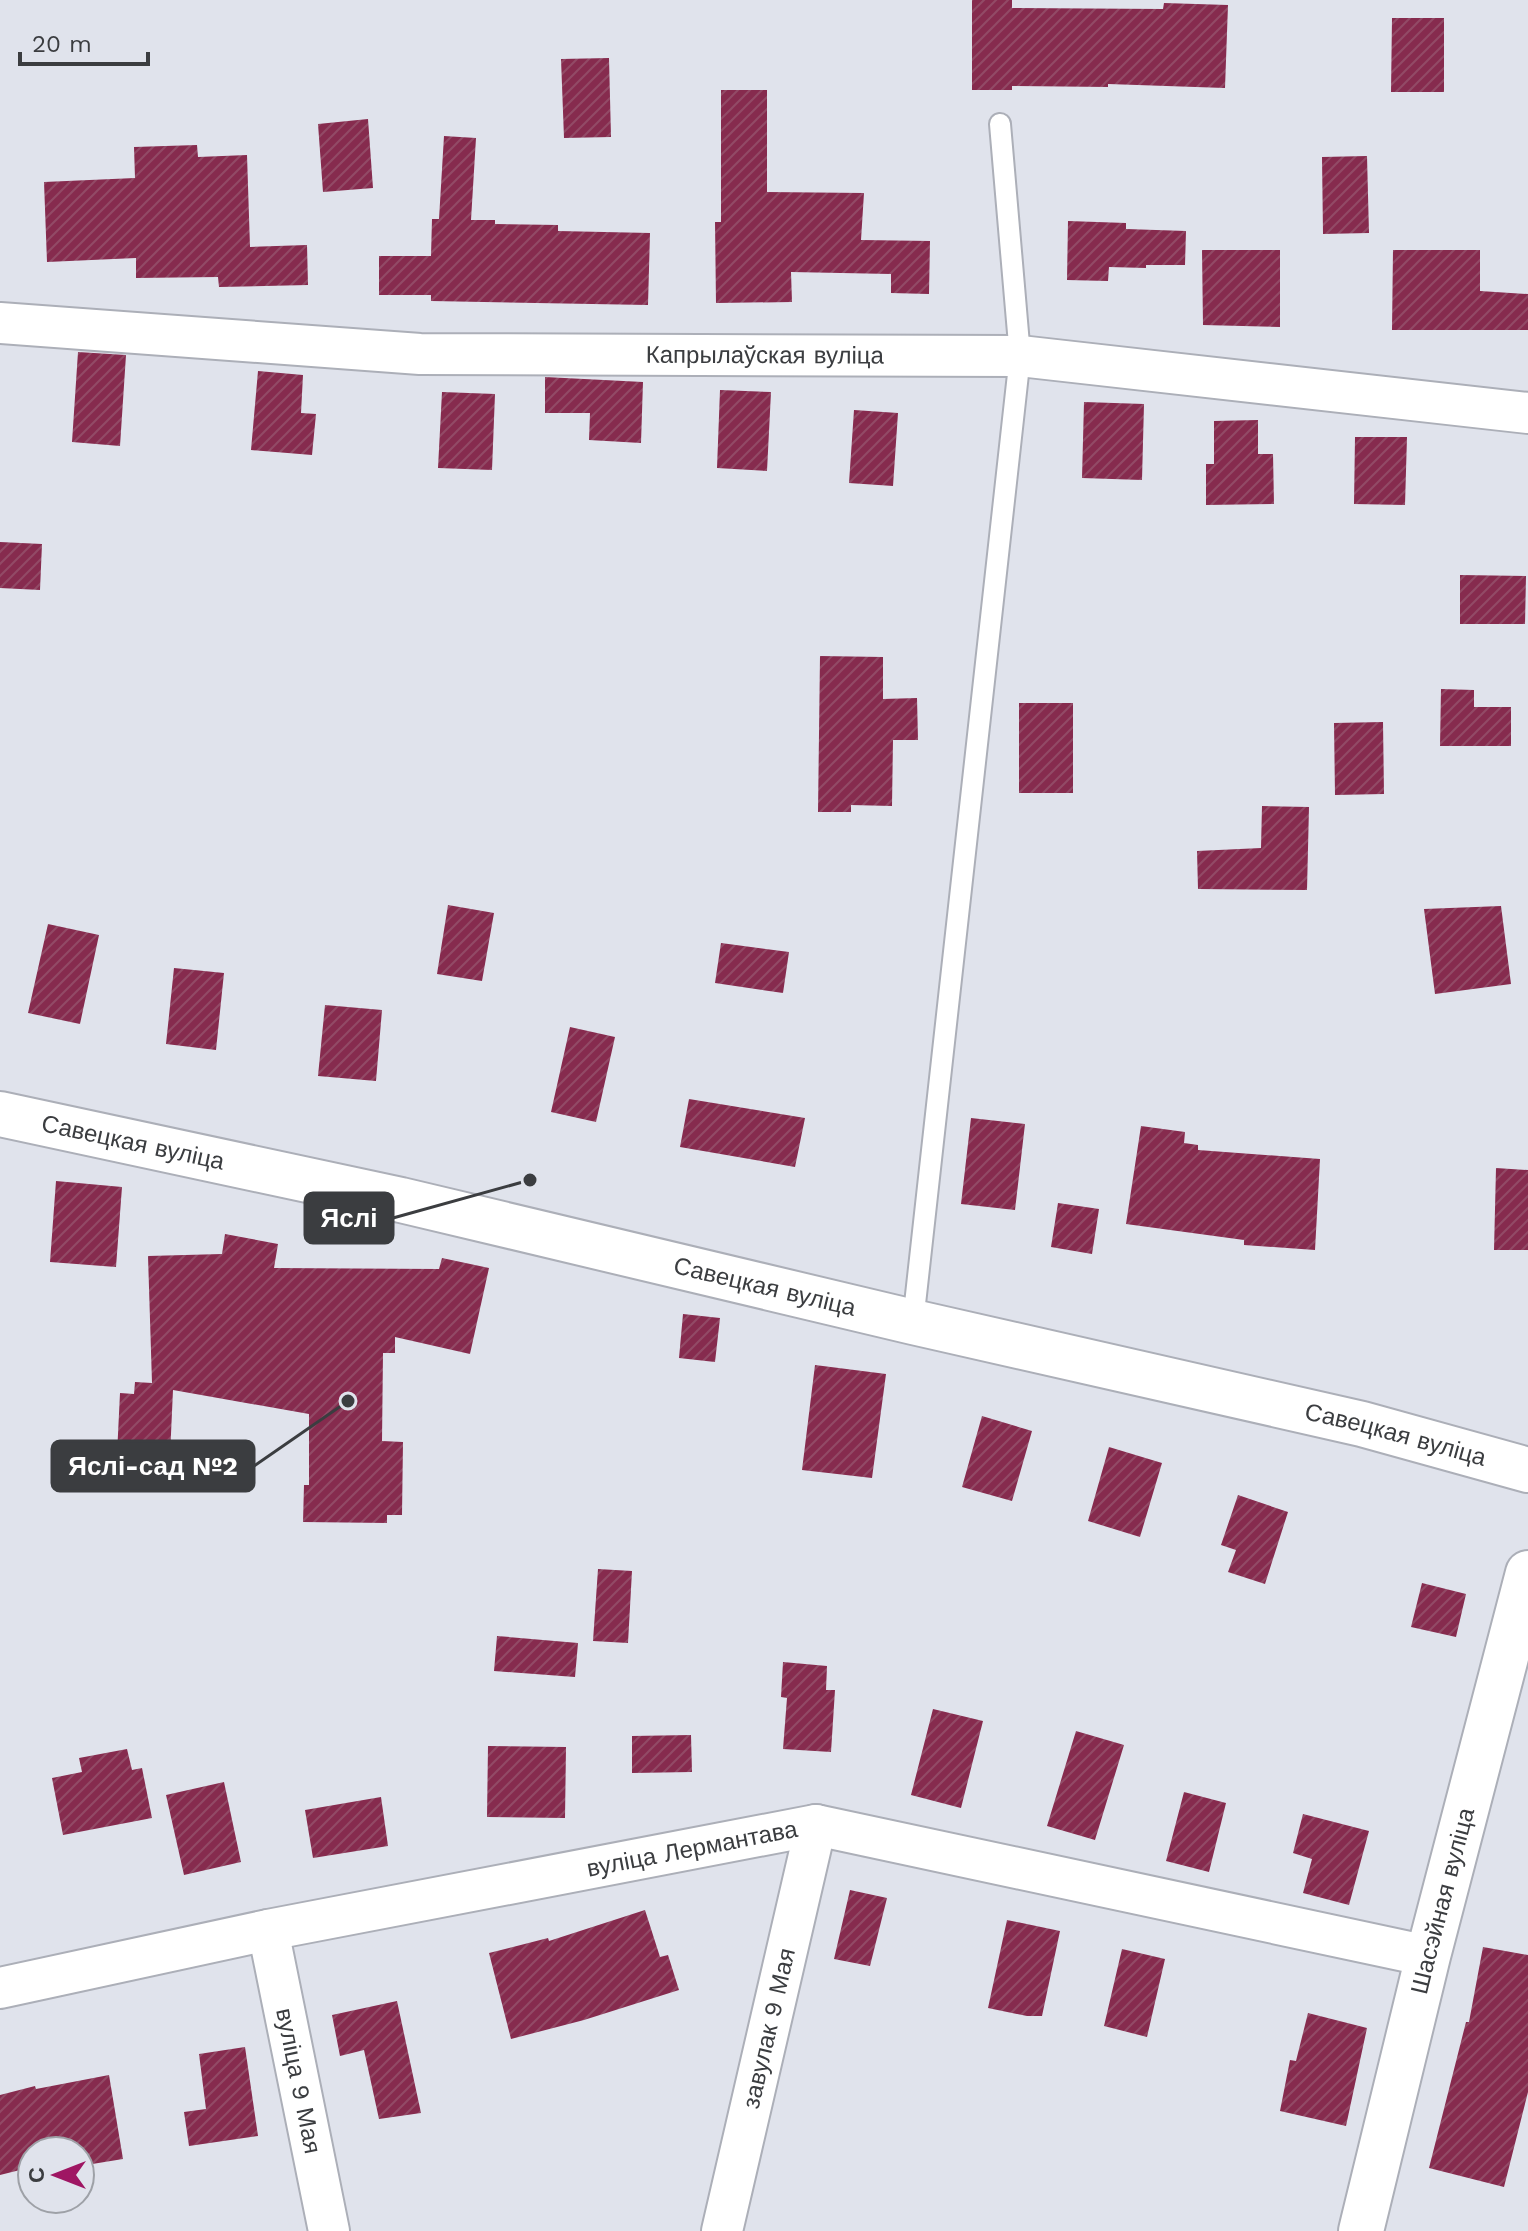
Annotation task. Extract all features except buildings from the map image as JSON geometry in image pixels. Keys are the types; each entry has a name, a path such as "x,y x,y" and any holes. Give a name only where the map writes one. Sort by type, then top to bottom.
{"main road":[{"name":"Савецкая вуліца","path":"0,1114 401,1200 913,1322 1362,1424 1528,1470"},
{"name":"Шасэйная вуліца","path":"1363,2231 1428,1956 1528,1573"}],"street":[{"name":"Капрылаўская вуліца","path":"0,323 420,354 1020,356 1528,413"},
{"name":"вуліца Лермантава","path":"0,1988 268,1930 816,1825 1428,1956"},
{"name":"завулак 9 Мая","path":"722,2231 816,1825"},
{"name":"вуліца 9 Мая","path":"268,1930 329,2231"}],"lane":[{"path":"913,1322 1020,356 1000,124"}],"place":[{"name":"Яслі","path":"530,1180"},
{"name":"Яслі-сад №2","path":"348,1401"}]}
